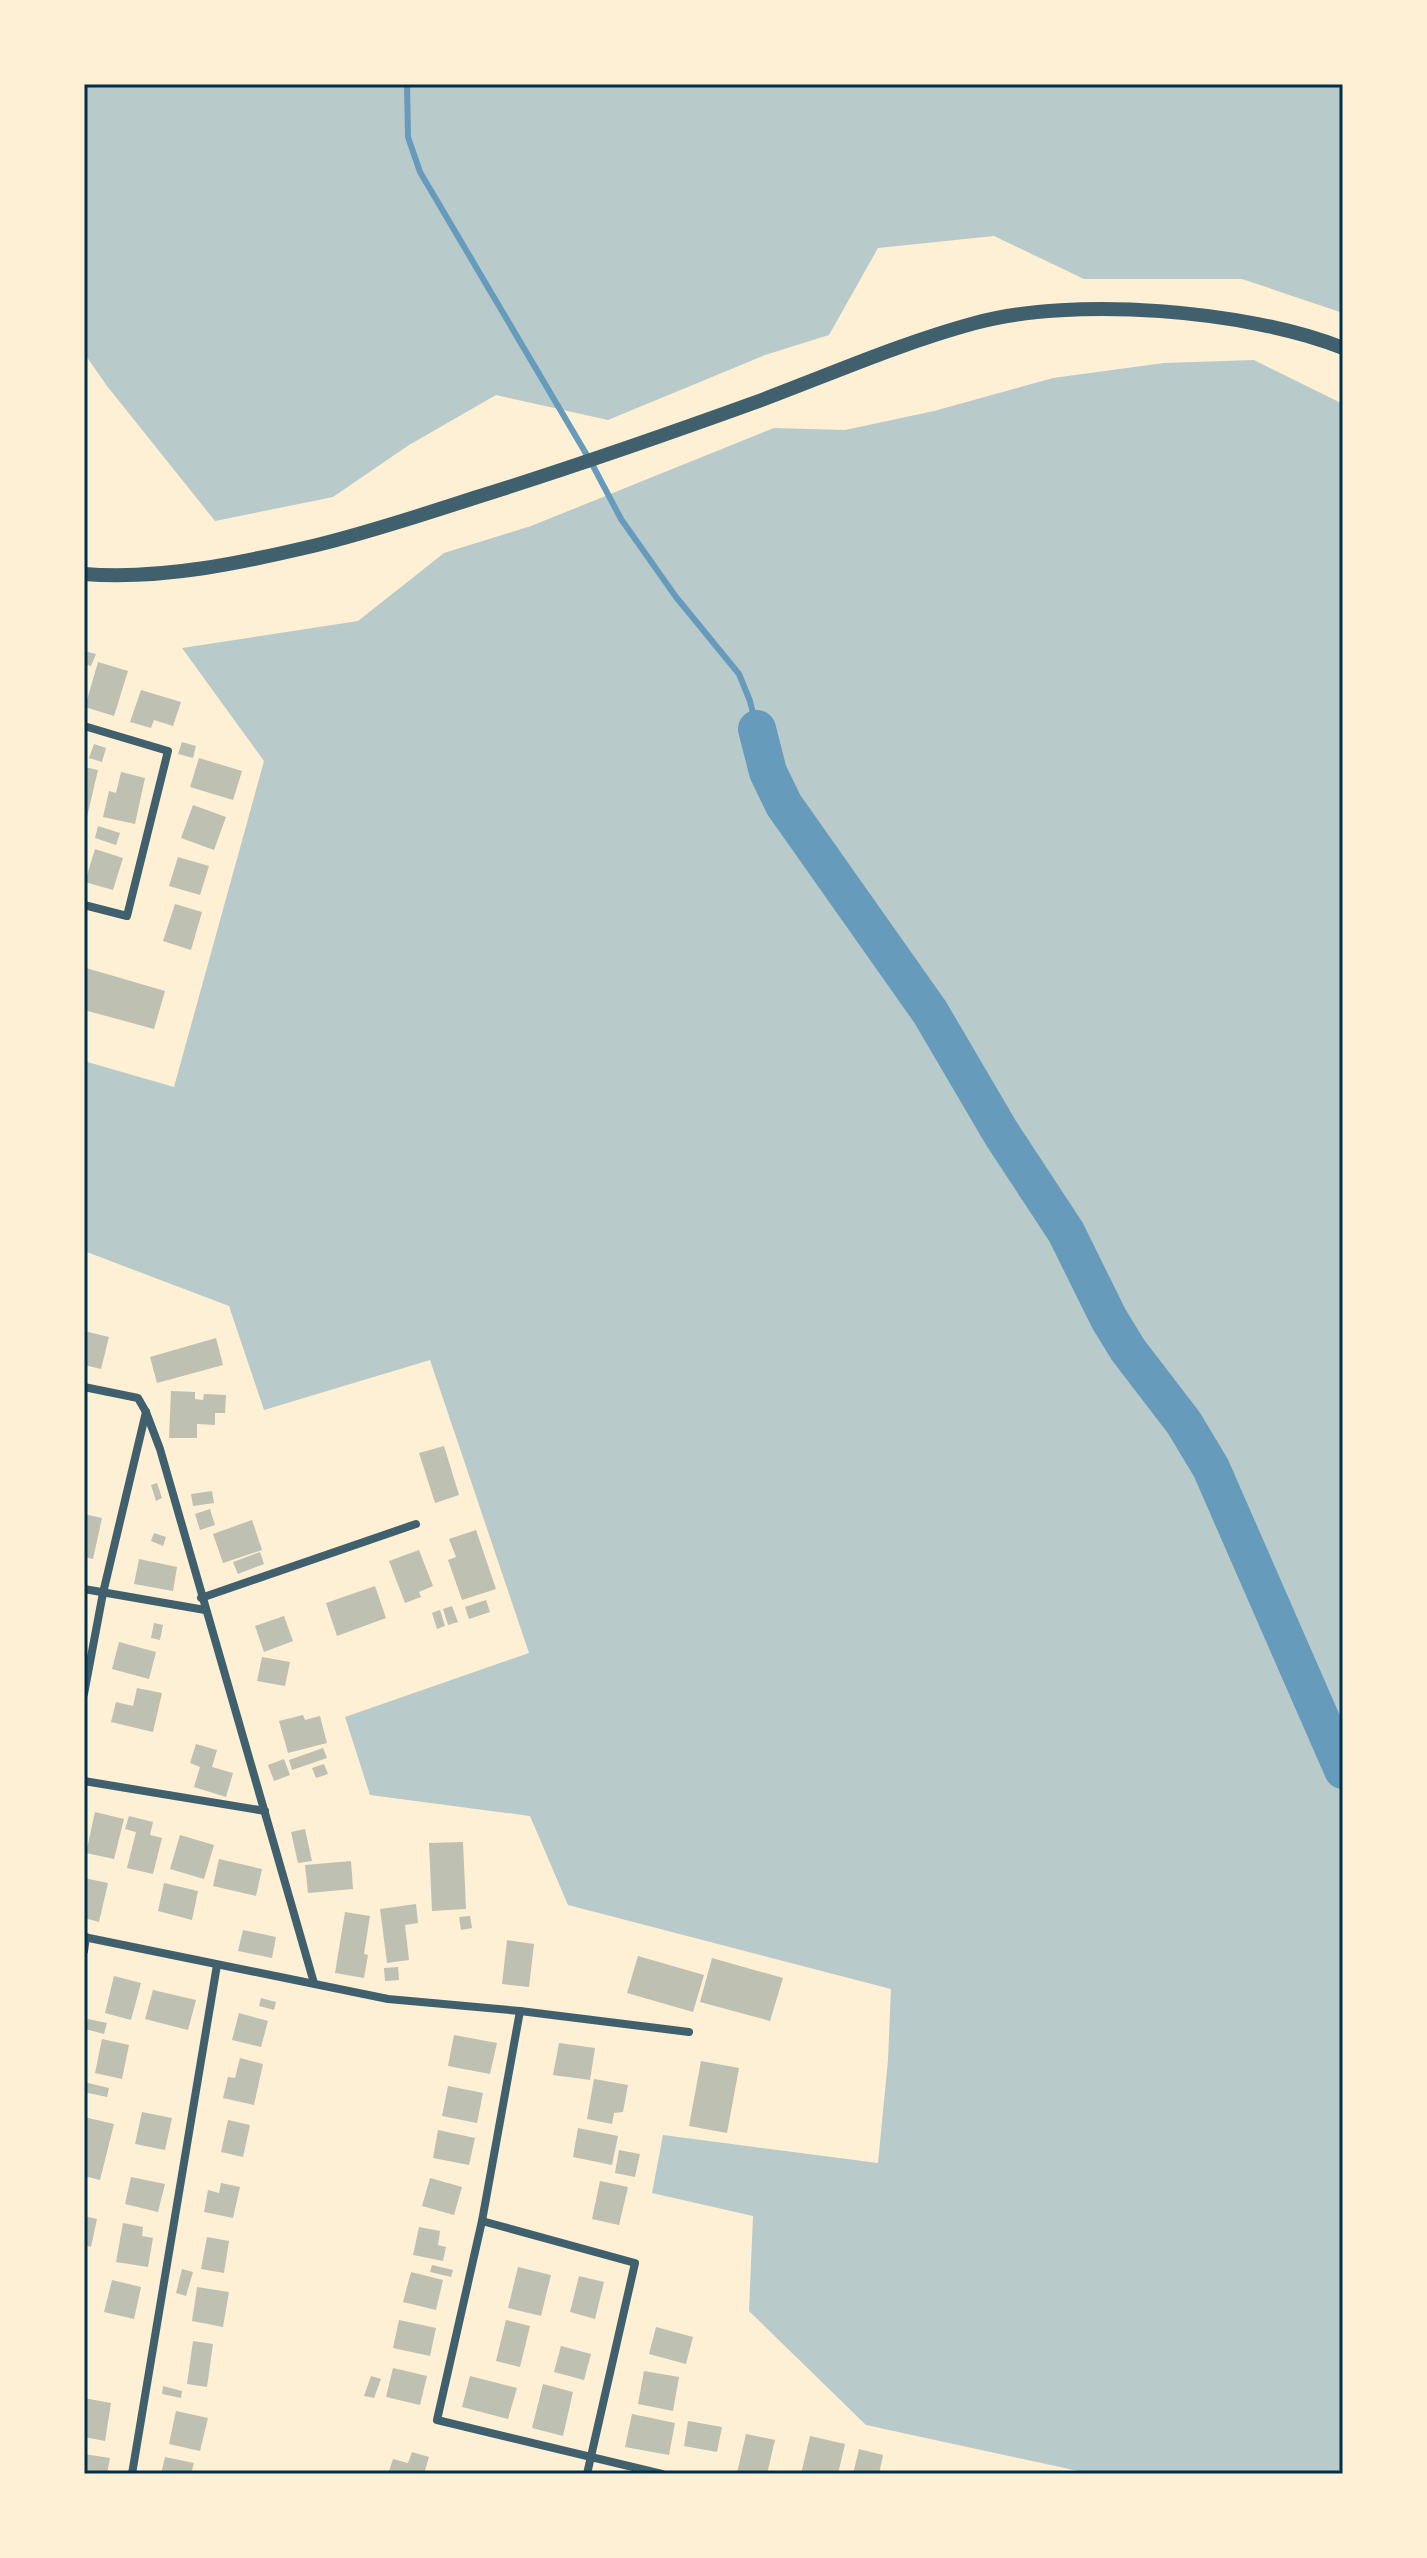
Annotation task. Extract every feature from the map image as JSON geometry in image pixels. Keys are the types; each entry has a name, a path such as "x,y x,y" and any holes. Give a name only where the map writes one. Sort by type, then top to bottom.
{"street":[{"path":"84,574 117,577 238,564 377,530 565,470 872,357 977,323 1063,309 1148,311 1240,321 1343,348"},
{"path":"84,726 168,751 127,916 84,905"},
{"path":"84,1387 138,1398 146,1412 160,1449 314,1983"},
{"path":"84,1694 103,1593 146,1412"},
{"path":"201,1598 416,1524"},
{"path":"84,1589 205,1610"},
{"path":"84,1781 265,1811"},
{"path":"84,1951 85,1937 388,1999 520,2011 689,2032"},
{"path":"132,2474 217,1965"},
{"path":"520,2011 482,2221 437,2420 662,2474"},
{"path":"482,2221 635,2263 587,2474"}],"shaded area":[{"path":"84,84 1343,84 1343,313 1242,279 1084,279 994,236 878,248 829,335 765,355 608,420 496,395 409,445 333,497 215,521 84,353"},
{"path":"1254,360 1343,404 1343,2474 1092,2474 866,2425 749,2311 753,2216 652,2193 663,2135 878,2163 891,1989 568,1905 530,1816 370,1795 345,1717 529,1653 430,1360 264,1410 229,1306 84,1251 84,1061 174,1087 264,761 182,648 358,621 444,553 531,526 774,428 845,430 934,411 1053,378 1164,363"}],"building":[{"path":"84,651 96,654 91,666 84,664"},
{"path":"98,662 128,671 114,716 85,707"},
{"path":"141,690 181,702 173,726 154,720 151,728 130,722"},
{"path":"182,742 196,746 193,758 178,754"},
{"path":"94,744 106,748 102,762 89,758"},
{"path":"199,758 242,771 233,800 190,787"},
{"path":"84,767 98,770 87,817 84,817"},
{"path":"121,772 145,778 135,824 103,817 109,791 116,793"},
{"path":"193,805 226,817 214,850 181,838"},
{"path":"98,826 120,833 116,845 95,838"},
{"path":"95,849 123,858 113,890 85,882"},
{"path":"178,857 209,866 200,895 169,886"},
{"path":"175,904 202,912 191,950 163,941"},
{"path":"86,968 165,991 154,1029 84,1010"},
{"path":"84,1331 109,1337 101,1369 84,1365"},
{"path":"216,1338 223,1365 157,1383 150,1357"},
{"path":"171,1391 195,1392 195,1399 203,1400 204,1394 226,1395 225,1413 215,1413 215,1425 197,1424 197,1438 169,1438"},
{"path":"444,1446 459,1495 435,1503 419,1453"},
{"path":"157,1483 162,1498 156,1501 151,1485"},
{"path":"212,1491 214,1503 193,1506 191,1494"},
{"path":"210,1509 215,1525 200,1530 195,1514"},
{"path":"84,1514 102,1518 93,1559 84,1557"},
{"path":"252,1520 262,1550 223,1563 213,1534"},
{"path":"476,1530 496,1589 462,1600 448,1560 456,1557 449,1539"},
{"path":"154,1533 166,1537 163,1546 151,1541"},
{"path":"419,1550 433,1586 419,1592 421,1597 405,1603 389,1561"},
{"path":"260,1552 264,1564 238,1574 233,1562"},
{"path":"139,1559 177,1567 173,1591 134,1584"},
{"path":"375,1586 386,1618 337,1636 326,1603"},
{"path":"486,1600 490,1612 469,1619 465,1607"},
{"path":"452,1606 458,1622 448,1625 443,1609"},
{"path":"440,1610 445,1626 437,1629 432,1613"},
{"path":"284,1616 293,1641 264,1652 255,1626"},
{"path":"154,1623 163,1625 160,1640 151,1638"},
{"path":"119,1642 156,1652 149,1679 112,1669"},
{"path":"262,1657 290,1662 285,1686 257,1681"},
{"path":"137,1688 162,1693 153,1732 111,1722 116,1702 133,1706"},
{"path":"303,1715 305,1720 320,1716 327,1743 288,1753 279,1721"},
{"path":"196,1744 217,1750 212,1767 233,1773 226,1797 194,1787 200,1767 190,1763"},
{"path":"323,1748 327,1758 292,1770 289,1760"},
{"path":"284,1759 290,1775 274,1781 268,1765"},
{"path":"324,1764 328,1774 316,1778 312,1768"},
{"path":"95,1812 124,1819 114,1859 86,1853"},
{"path":"129,1816 153,1822 150,1835 162,1838 153,1874 127,1868 136,1832 125,1829"},
{"path":"305,1829 312,1861 298,1863 291,1832"},
{"path":"180,1835 214,1845 204,1879 170,1869"},
{"path":"463,1842 466,1909 432,1911 429,1843"},
{"path":"219,1859 262,1869 256,1896 213,1886"},
{"path":"351,1861 353,1889 308,1893 305,1865"},
{"path":"84,1878 108,1883 99,1922 84,1918"},
{"path":"164,1883 198,1891 192,1920 158,1911"},
{"path":"416,1904 418,1923 405,1925 409,1960 387,1963 380,1909"},
{"path":"345,1912 370,1916 364,1978 335,1973"},
{"path":"470,1916 472,1928 461,1930 459,1917"},
{"path":"243,1930 276,1937 272,1958 238,1951"},
{"path":"507,1940 534,1944 529,1987 502,1984"},
{"path":"638,1956 704,1975 693,2012 627,1993"},
{"path":"712,1958 783,1978 770,2021 700,2002"},
{"path":"398,1967 399,1980 385,1981 384,1968"},
{"path":"114,1976 141,1983 131,2020 105,2013"},
{"path":"153,1990 196,2000 188,2030 145,2019"},
{"path":"261,1998 276,2002 274,2010 259,2006"},
{"path":"239,2013 268,2021 261,2047 232,2040"},
{"path":"88,2019 107,2023 104,2034 85,2029"},
{"path":"454,2035 497,2043 490,2074 448,2066"},
{"path":"102,2039 129,2045 122,2079 95,2073"},
{"path":"559,2043 595,2048 590,2080 553,2075"},
{"path":"240,2058 263,2064 254,2105 223,2098 228,2077 235,2078"},
{"path":"701,2061 739,2068 727,2133 689,2126"},
{"path":"594,2079 628,2085 623,2112 614,2113 612,2124 587,2119"},
{"path":"84,2082 109,2088 107,2097 84,2092"},
{"path":"448,2086 483,2093 477,2123 442,2116"},
{"path":"142,2112 172,2118 165,2150 135,2144"},
{"path":"84,2117 114,2124 100,2180 84,2176"},
{"path":"228,2120 250,2125 243,2157 221,2152"},
{"path":"578,2128 618,2136 612,2165 573,2157"},
{"path":"438,2130 475,2138 469,2165 433,2158"},
{"path":"619,2150 640,2154 635,2177 615,2173"},
{"path":"131,2177 165,2184 158,2212 125,2204"},
{"path":"430,2178 462,2187 454,2215 422,2206"},
{"path":"600,2181 628,2187 619,2225 592,2219"},
{"path":"221,2183 240,2187 233,2218 204,2212 208,2190 219,2193"},
{"path":"84,2216 97,2219 91,2247 84,2245"},
{"path":"123,2223 143,2227 142,2236 153,2238 148,2267 116,2262"},
{"path":"419,2227 440,2231 438,2245 446,2247 443,2261 413,2255"},
{"path":"207,2237 229,2241 224,2273 201,2269"},
{"path":"432,2265 453,2270 451,2277 430,2272"},
{"path":"518,2267 551,2275 541,2316 508,2308"},
{"path":"182,2269 193,2272 186,2296 176,2293"},
{"path":"411,2272 443,2280 436,2310 403,2302"},
{"path":"579,2276 604,2282 595,2319 570,2312"},
{"path":"112,2280 141,2287 134,2319 104,2312"},
{"path":"197,2287 229,2292 223,2327 192,2321"},
{"path":"399,2320 436,2328 430,2356 393,2348"},
{"path":"506,2320 530,2326 520,2367 496,2361"},
{"path":"656,2327 693,2337 686,2364 649,2354"},
{"path":"193,2341 213,2344 207,2387 187,2384"},
{"path":"561,2346 591,2354 584,2380 554,2372"},
{"path":"393,2368 427,2376 420,2405 386,2397"},
{"path":"644,2371 679,2377 673,2411 638,2404"},
{"path":"371,2376 381,2379 374,2398 364,2396"},
{"path":"470,2376 517,2388 508,2419 462,2407"},
{"path":"543,2384 573,2392 563,2436 532,2428"},
{"path":"163,2386 182,2391 181,2398 162,2394"},
{"path":"84,2398 111,2403 105,2441 84,2437"},
{"path":"176,2411 208,2418 200,2451 169,2444"},
{"path":"632,2414 675,2423 669,2455 625,2447"},
{"path":"688,2421 722,2427 717,2452 684,2446"},
{"path":"746,2434 775,2440 767,2474 737,2473"},
{"path":"810,2436 845,2444 838,2474 801,2474"},
{"path":"859,2449 883,2455 879,2474 853,2474"},
{"path":"412,2452 429,2457 424,2474 388,2474 393,2459 408,2463"},
{"path":"84,2454 110,2458 107,2474 84,2474"},
{"path":"165,2457 194,2463 191,2474 161,2474"}],"waterway":[{"path":"407,84 408,137 420,172 591,462 621,519 676,597 739,674 757,729"},
{"path":"757,729 768,772 784,805 930,1012 1001,1133 1066,1232 1109,1319 1128,1350 1184,1423 1211,1468 1343,1770"}]}
